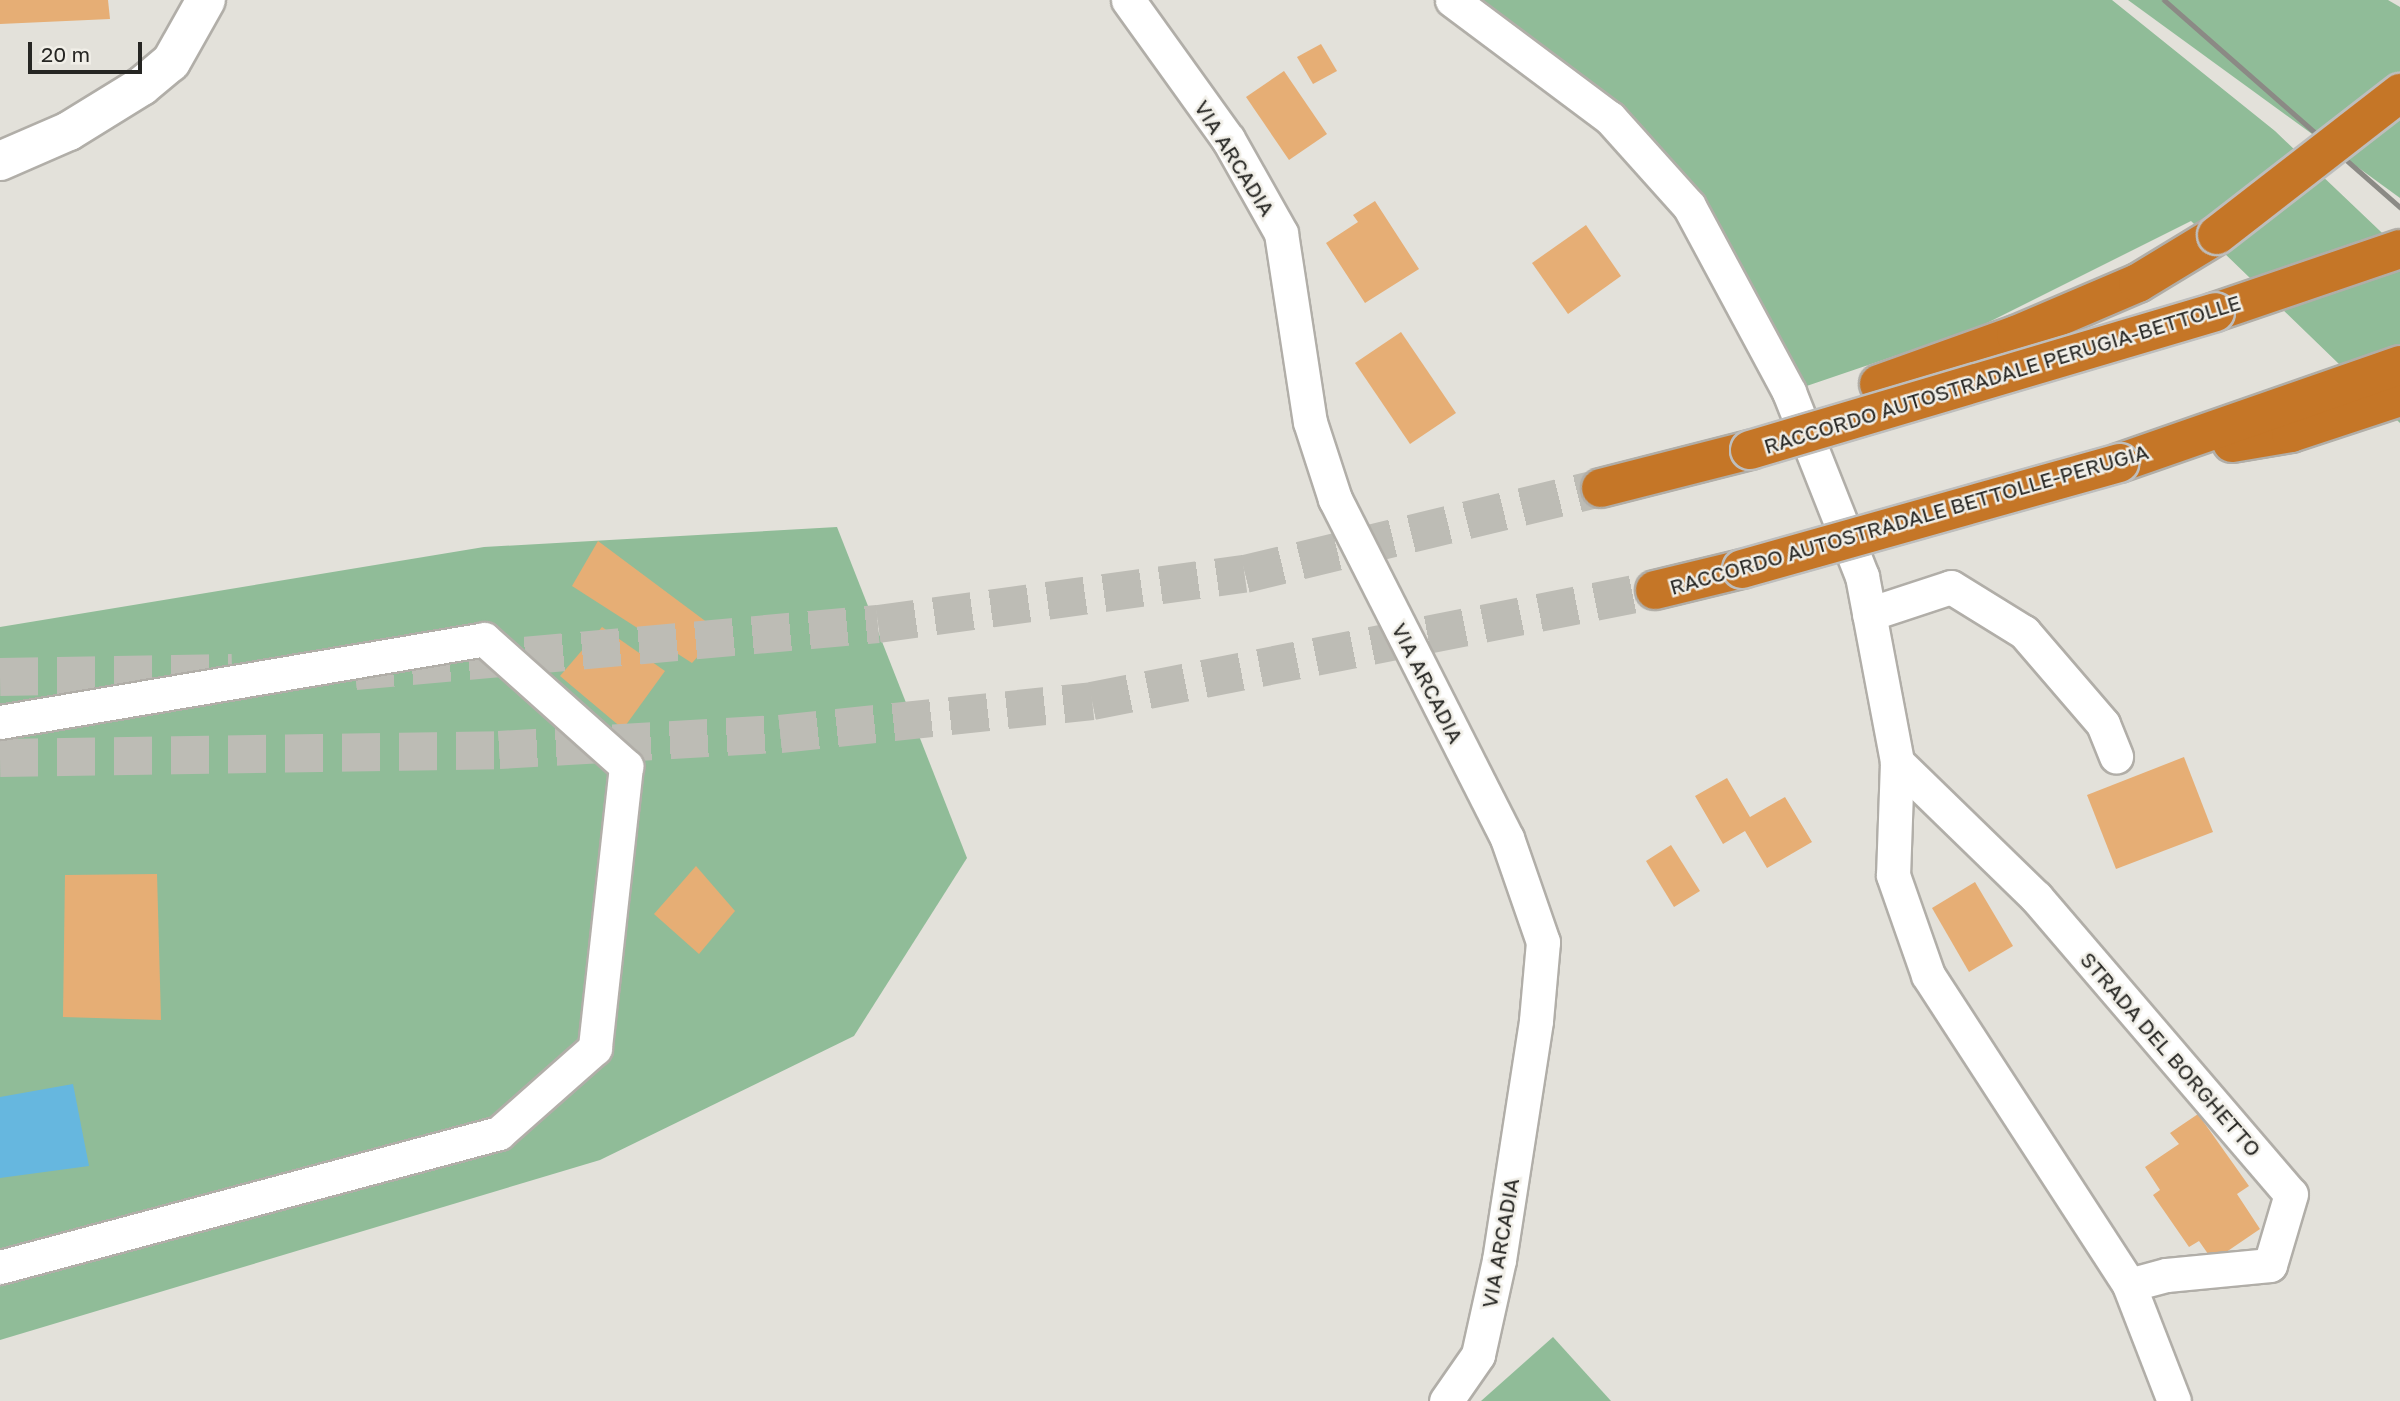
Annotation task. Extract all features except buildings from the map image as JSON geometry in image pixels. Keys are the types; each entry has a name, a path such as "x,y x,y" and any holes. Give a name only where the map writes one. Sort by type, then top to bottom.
{"highway":[{"path":"1750,450 1879,384 2016,335 2138,283 2217,235 2400,93"},
{"name":"RACCORDO AUTOSTRADALE PERUGIA-BETTOLLE","path":"1601,488 1750,450 2215,312 2400,249"},
{"name":"RACCORDO AUTOSTRADALE BETTOLLE-PERUGIA","path":"1655,590 1742,569 2119,463 2400,365"},
{"path":"2119,463 2291,433 2400,397"}],"street":[{"path":"0,161 69,131 142,86 171,62 206,0"},
{"name":"VIA ARCADIA","path":"1128,0 1228,139 1281,233 1310,422 1335,499 1507,838 1543,942 1536,1021 1499,1259 1478,1354 1446,1401"},
{"path":"1452,0 1610,118 1689,206 1789,393 1862,576 1897,762 1894,875 1928,975 2129,1285 2174,1401"},
{"path":"1869,614 1951,587 2024,632 2103,724 2116,756"},
{"path":"0,722 484,639 626,766 595,1048 499,1133 0,1267"},
{"name":"STRADA DEL BORGHETTO","path":"1897,762 2036,897 2291,1194 2270,1265 2166,1275 2129,1285"}],"green space":[{"path":"1452,0 2112,0 2275,131 2400,250 2400,423 2191,221 1977,328 1789,392 1689,206"},
{"path":"2128,0 2388,0 2400,7 2400,198"},
{"path":"837,527 967,858 854,1036 600,1160 0,1340 0,627 484,547"},
{"path":"1553,1337 1611,1401 1481,1401"}],"water":[{"path":"73,1084 89,1166 0,1178 0,1097"}],"tunnel":[{"path":"355,671 878,624 1245,574 1601,488"},
{"path":"0,758 499,750 780,734 1092,701 1655,590"},
{"path":"0,677 232,673"}],"railway":[{"path":"2164,0 2400,207"}]}
